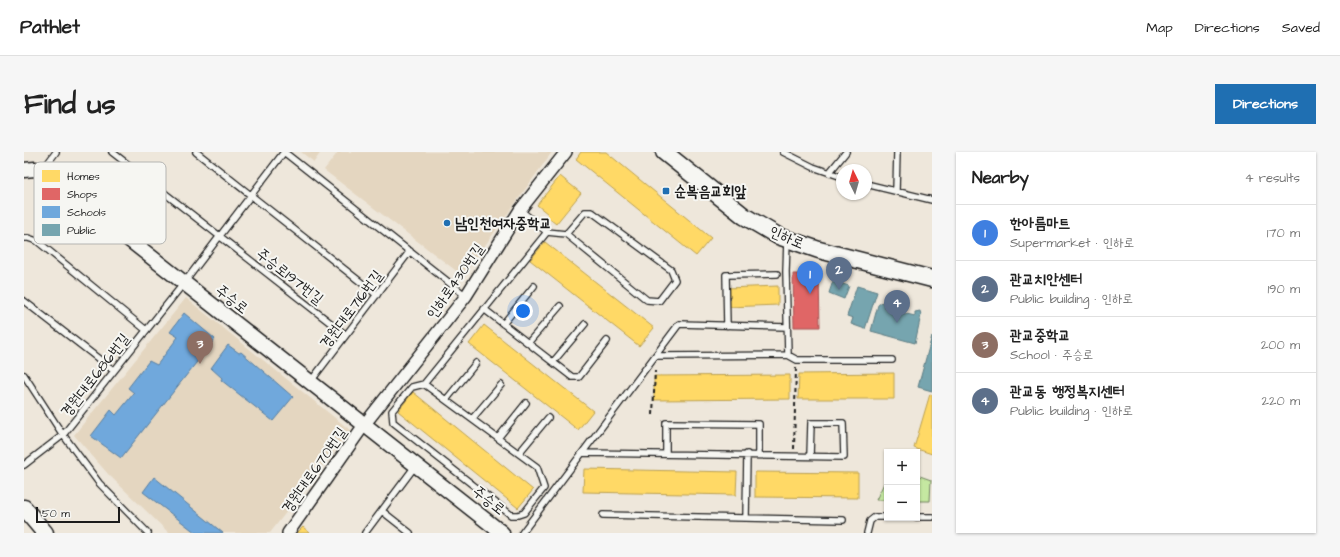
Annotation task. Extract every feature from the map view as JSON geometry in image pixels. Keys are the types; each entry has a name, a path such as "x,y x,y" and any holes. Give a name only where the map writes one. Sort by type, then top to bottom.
{"main road":[{"name":"인하로","path":"664,152 744,216 787,240 819,250 932,279"},
{"path":"24,508 45,533"}],"street":[{"name":"인하로430번길","path":"364,425 466,296 520,210 566,152"},
{"path":"24,170 34,169"},
{"name":"주승로","path":"135,244 502,533"},
{"name":"경원대로670번길","path":"288,533 364,425"}],"lane":[{"path":"49,162 56,152"},
{"name":"주승로197번길","path":"112,152 125,162"},
{"path":"196,152 377,295"},
{"path":"184,283 284,152 466,296"},
{"path":"783,152 812,167 836,175"},
{"path":"829,173 846,152"},
{"path":"896,191 897,152"},
{"path":"872,185 932,200"},
{"name":"주승로197번길","path":"166,194 346,335"},
{"path":"520,210 547,232 566,234 647,300 659,301 675,280 671,270 592,212 585,212 566,234"},
{"path":"424,384 537,467 544,488 524,513 511,515 393,422 392,411 412,388 424,384 547,232"},
{"name":"경원대로686번길","path":"24,238 34,240"},
{"path":"787,240 786,272 788,355"},
{"name":"경원대로686번길","path":"41,244 146,330"},
{"name":"경원대로716번길","path":"310,382 410,251"},
{"path":"727,326 726,275 776,274"},
{"name":"경원대로686번길","path":"24,465 63,435 113,370 184,283"},
{"path":"503,324 534,286"},
{"path":"24,301 113,370"},
{"path":"528,343 560,306"},
{"path":"484,310 572,377 579,377 607,341"},
{"path":"553,362 585,324"},
{"path":"522,533 584,453 679,324 787,327"},
{"path":"655,356 788,355 797,360 892,360"},
{"path":"446,400 476,363"},
{"name":"경원대로686번길","path":"24,375 63,435"},
{"path":"472,419 500,385"},
{"path":"498,438 526,403"},
{"path":"519,454 548,418"},
{"path":"666,454 666,423 759,424 759,454"},
{"path":"584,453 759,454 794,456 844,457 843,423 810,423 810,456"},
{"path":"63,435 99,484 148,533"},
{"path":"746,518 747,454"},
{"path":"365,533 416,465"},
{"path":"382,511 410,533"},
{"path":"604,514 844,520"},
{"path":"867,533 870,521 875,517 884,517"},
{"path":"920,517 932,517"}],"path":[{"path":"653,415 655,356"},
{"path":"794,456 797,360"}],"shaded area":[{"path":"301,152 321,152 314,162"},
{"name":"남인천여자중학교","path":"338,152 552,152 463,276 324,170"},
{"path":"186,298 350,430 270,533 169,533 108,474 74,435"}],"green space":[{"path":"920,476 931,480 930,501 920,501"},
{"path":"884,483 884,500 876,500"}],"building: Homes":[{"path":"581,152 606,152 711,238 696,256 576,159"},
{"path":"560,176 581,193 556,224 546,216 548,214 537,205"},
{"path":"545,242 654,328 639,346 530,260"},
{"path":"778,286 778,305 728,307 726,288"},
{"path":"484,325 593,411 578,430 469,344"},
{"path":"894,373 894,399 798,399 799,374"},
{"path":"790,375 790,399 654,400 654,376"},
{"path":"413,392 533,490 518,508 398,411"},
{"path":"930,394 932,395 932,454 914,448"},
{"path":"584,469 737,472 736,495 583,492"},
{"path":"755,472 858,473 858,498 755,497"},
{"path":"303,527 310,533 297,533"}],"building: Shops":[{"path":"793,274 819,274 820,327 794,327"}],"building: Schools":[{"path":"184,313 215,339 121,458 91,436 111,410 116,415 134,393 128,388 149,361 157,365 178,337 170,332"},
{"path":"228,345 239,353 241,352 293,397 273,421 221,380 222,378 211,368"},
{"path":"154,477 223,533 196,533 143,492"}],"building: Public":[{"path":"833,281 849,286 844,299 829,293"},
{"path":"857,286 877,292 865,329 851,324 853,318 847,316"},
{"path":"882,302 885,304 885,309 915,316 915,312 920,311 921,315 915,343 871,331 878,305"},
{"path":"932,336 932,391 918,387"}],"place":[{"name":"순복음교회앞","path":"666,191"},
{"name":"남인천여자중학교","path":"447,223"},
{"name":"관교치안센터","path":"839,290"},
{"name":"한아름마트","path":"810,294"},
{"name":"관교동 행정복지센터","path":"897,323"},
{"name":"관교중학교","path":"200,364"}]}
